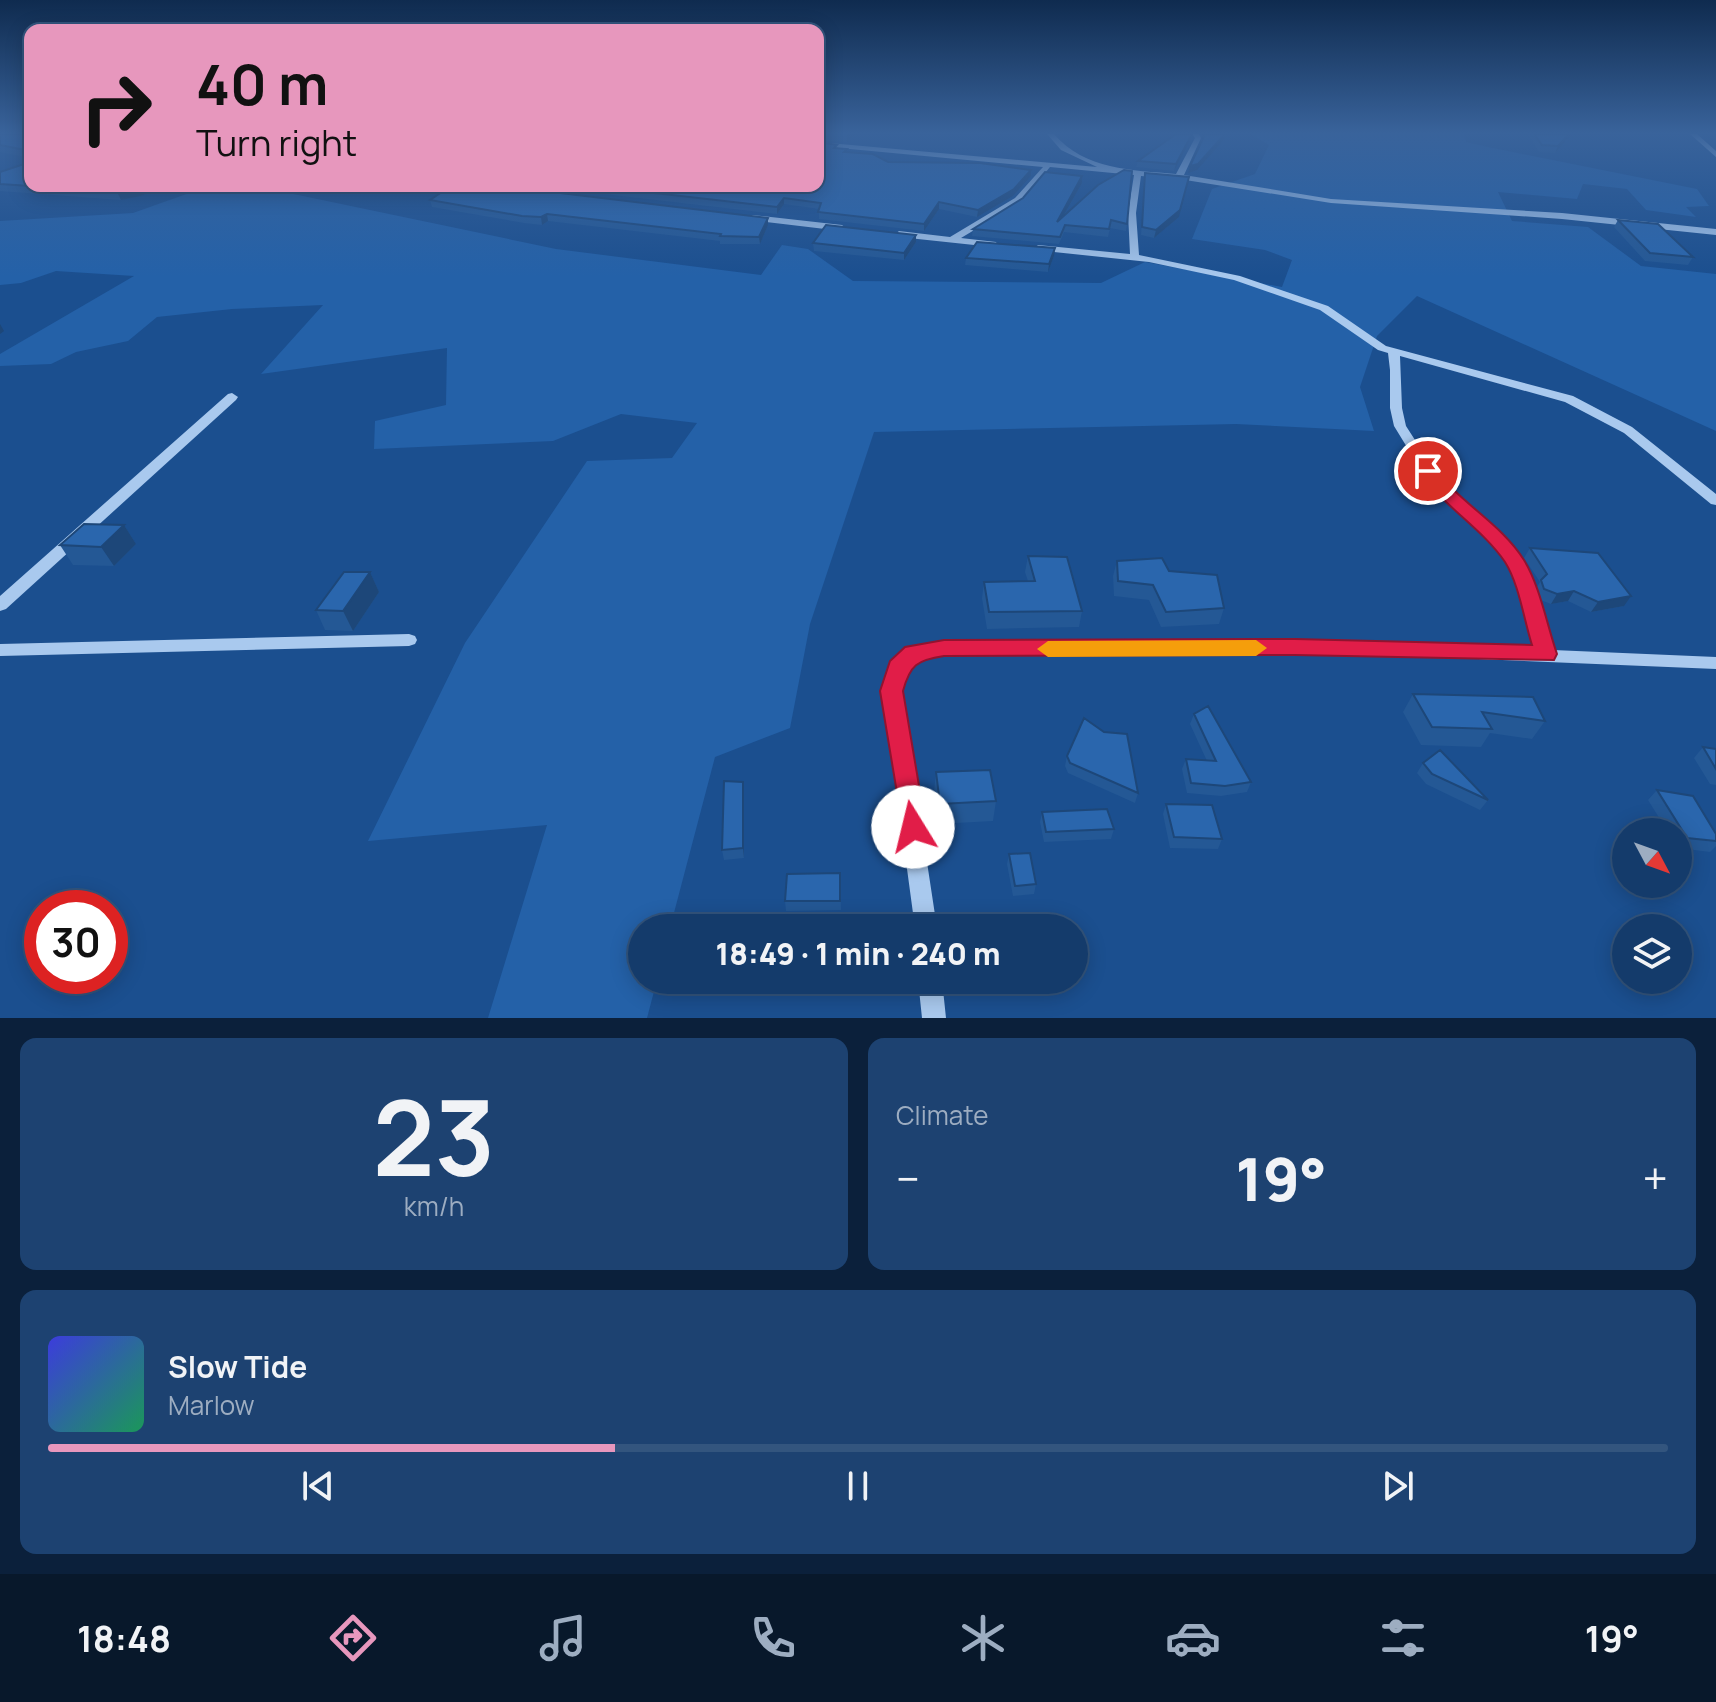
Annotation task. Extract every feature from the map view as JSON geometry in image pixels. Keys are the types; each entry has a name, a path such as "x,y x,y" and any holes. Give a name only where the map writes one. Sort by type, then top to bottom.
{"street":[{"path":"951,240 1018,200 1034,182"},
{"path":"1135,258 1132,213 1136,182"},
{"path":"1208,182 1331,201 1562,216 1716,232"},
{"path":"739,217 848,229"},
{"path":"893,234 998,244"},
{"path":"1030,247 1135,258 1237,278 1324,308 1393,352 1539,390 1589,407 1628,430 1716,501"},
{"path":"1393,352 1397,379 1396,415 1400,426 1437,485 1497,540 1516,563 1546,654"},
{"path":"0,605 232,397"},
{"path":"0,650 409,640"},
{"path":"924,914 892,691 898,667 913,653 944,648 1295,647 1546,654 1716,663"},
{"path":"931,994 934,1018"}],"shaded area":[{"path":"1233,182 1660,182 1697,189 1709,206 1686,207 1696,217 1646,210 1627,189 1583,184 1577,199 1498,192 1512,221 1588,227 1641,266 1716,274 1716,431 1417,296 1377,336 1360,387 1374,431 1236,424 874,432 810,624 790,728 715,757 674,914 628,914 628,994 653,994 647,1018 488,1018 547,825 368,841 465,643 587,461 672,458 697,423 621,414 553,441 374,449 375,421 446,405 447,348 261,374 323,305 232,309 157,317 128,341 76,352 51,364 0,366 0,354 134,276 56,271 21,283 0,285 0,221 133,213 192,192 284,192 556,249 761,275 782,245 808,249 853,281 1101,283 1145,262 1282,287 1292,260 1265,250 1192,239 1212,189"}],"building":[{"path":"0,182 24,182 24,186 0,184"},
{"path":"824,182 1021,182 1014,189 978,210 939,202 924,224 818,212 821,203 784,198 777,207 646,192 824,192"},
{"path":"1037,182 1079,182 1057,222 1104,182 1131,182 1127,224 1111,220 1109,229 1065,225 1060,237 973,229 1023,198"},
{"path":"1145,182 1188,182 1180,210 1156,230 1142,227"},
{"path":"442,192 552,192 768,218 759,237 720,236 547,214 541,217 522,216 430,200"},
{"path":"1618,220 1658,224 1693,257 1650,253"},
{"path":"826,225 916,235 904,253 813,243"},
{"path":"977,242 1055,248 1049,264 966,258"},
{"path":"84,524 124,525 101,547 60,545"},
{"path":"1530,548 1598,553 1631,596 1598,602 1574,591 1557,594 1544,589 1541,580 1547,574"},
{"path":"1028,556 1067,557 1082,611 989,612 984,582 1035,581"},
{"path":"1162,558 1169,571 1217,575 1224,608 1166,612 1153,585 1118,581 1117,561"},
{"path":"344,572 370,572 343,611 316,610"},
{"path":"1413,694 1533,697 1545,721 1482,712 1492,729 1432,727"},
{"path":"1208,706 1251,782 1225,786 1191,783 1186,759 1216,761 1194,714"},
{"path":"1084,718 1104,732 1127,734 1138,793 1070,763 1067,756"},
{"path":"1703,747 1716,749 1716,769"},
{"path":"1440,750 1488,800 1432,774 1423,763"},
{"path":"990,770 996,801 940,804 936,772"},
{"path":"724,781 743,782 743,848 722,850"},
{"path":"1657,790 1693,796 1716,834 1716,841 1692,839 1692,818 1674,818"},
{"path":"1166,804 1212,805 1222,839 1174,837"},
{"path":"1107,809 1114,829 1046,832 1042,812"},
{"path":"1030,853 1036,884 1015,886 1009,854"},
{"path":"840,873 840,901 785,901 787,874"}],"slow traffic":[{"path":"1048,649 1256,648"}],"route":[{"path":"913,827 892,691 898,667 913,653 944,648 1207,650 1295,647 1546,654 1516,563 1497,540 1437,485 1428,471"}]}
